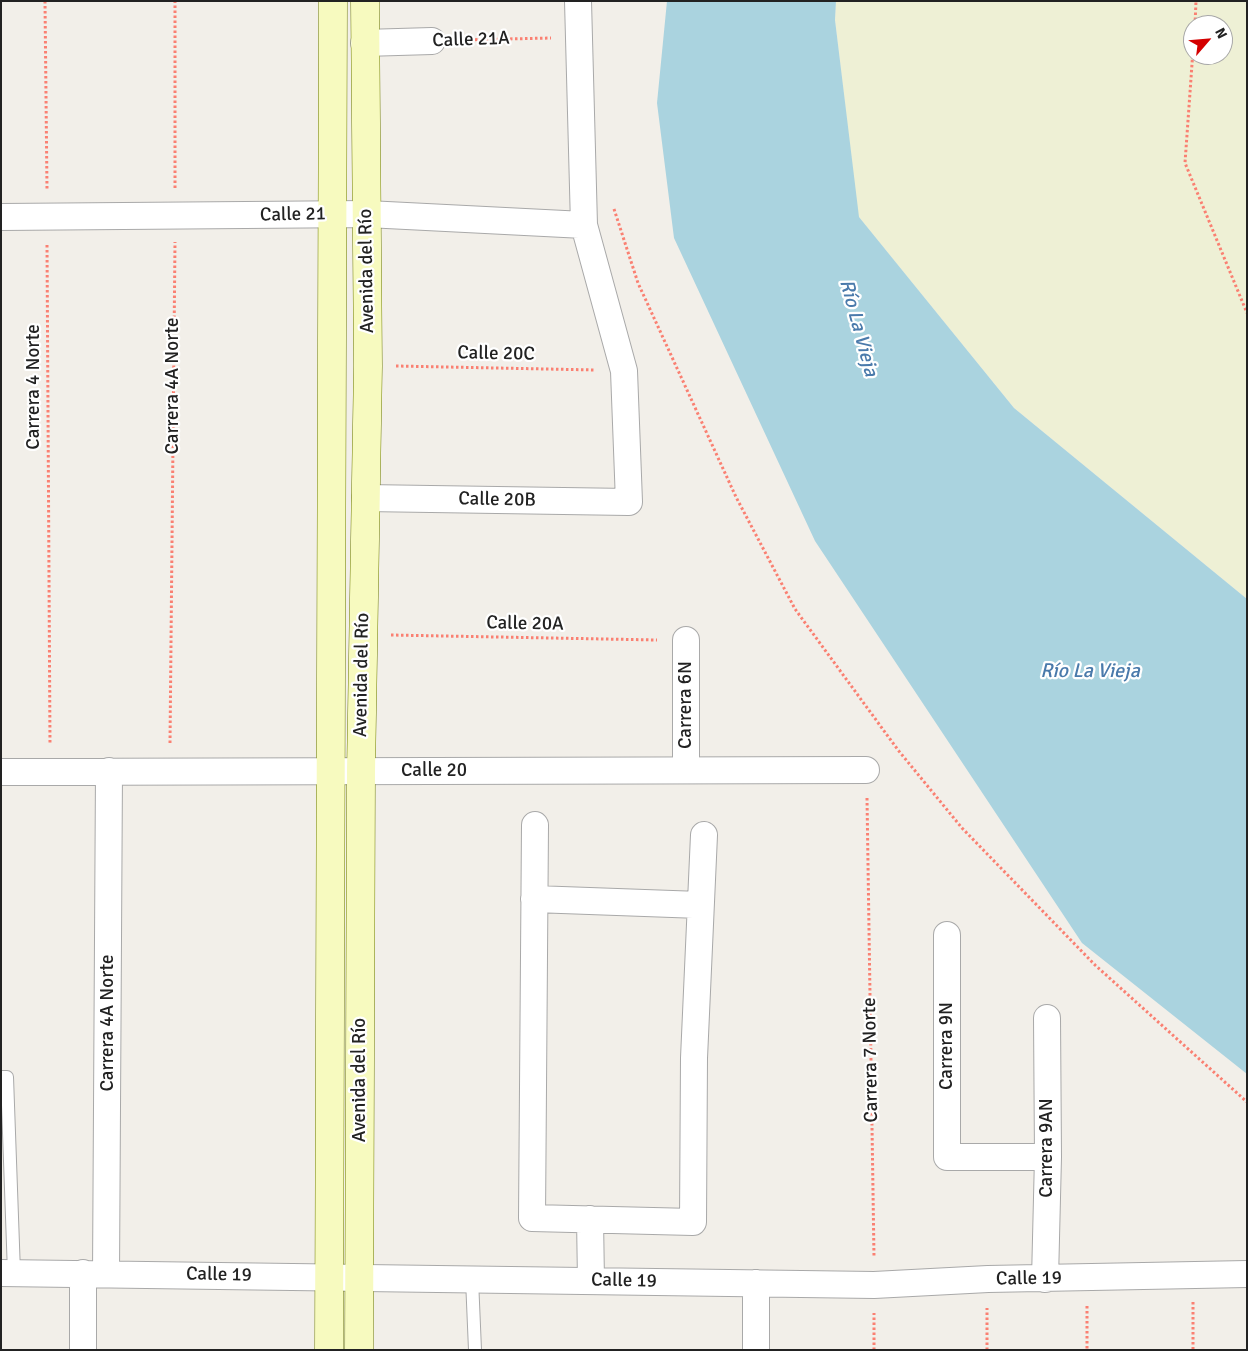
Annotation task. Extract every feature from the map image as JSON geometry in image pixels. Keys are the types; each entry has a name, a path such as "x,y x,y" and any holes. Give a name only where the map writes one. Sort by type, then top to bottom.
{"street":[{"name":"Avenida del Río","path":"328,1350 333,1"},
{"name":"Avenida del Río","path":"359,1350 360,771 368,366 365,1"},
{"path":"578,1 584,225 624,371"},
{"name":"Calle 21A","path":"364,43 432,41"},
{"name":"Calle 21","path":"1,217 367,214 584,225"},
{"name":"Calle 20B","path":"365,498 629,502 624,371"},
{"name":"Carrera 6N","path":"686,640 686,770"},
{"name":"Calle 20","path":"1,772 866,770"},
{"name":"Carrera 4A Norte","path":"83,1350 95,1274 109,771"},
{"path":"536,825 532,1218 693,1222 694,1058 704,835"},
{"path":"534,899 700,905"},
{"name":"Carrera 9N","path":"946,935 947,1157 1048,1157"},
{"name":"Carrera 9AN","path":"1045,1279 1048,1157 1047,1018"},
{"path":"590,1219 591,1281"},
{"name":"Calle 19","path":"7,1273 874,1284 988,1279 1247,1274"},
{"path":"756,1283 756,1350"}],"lane":[{"path":"1,1077 7,1077 7,1273"},
{"path":"472,1279 475,1350"}],"path":[{"name":"Carrera 4 Norte","path":"45,1 51,772"},
{"name":"Carrera 4A Norte","path":"170,772 175,1"},
{"path":"1195,15 1196,1"},
{"name":"Calle 21A","path":"432,41 578,37"},
{"path":"1192,65 1185,163 1247,314"},
{"path":"614,203 614,212 638,283 736,497 795,609 898,750 962,828 1095,965 1247,1102"},
{"name":"Calle 20C","path":"368,366 624,371"},
{"name":"Calle 20A","path":"363,634 686,640"},
{"name":"Carrera 7 Norte","path":"866,770 874,1350"},
{"path":"1192,1274 1193,1350"},
{"path":"1087,1278 1087,1350"},
{"path":"987,1350 988,1279"}],"green space":[{"path":"836,1 1247,1 1247,599 1014,408 858,216 835,20"}],"water":[{"name":"Río La Vieja","path":"667,1 836,1 835,20 859,217 1014,408 1247,599 1247,1074 1082,943 815,541 674,238 657,103"}]}
